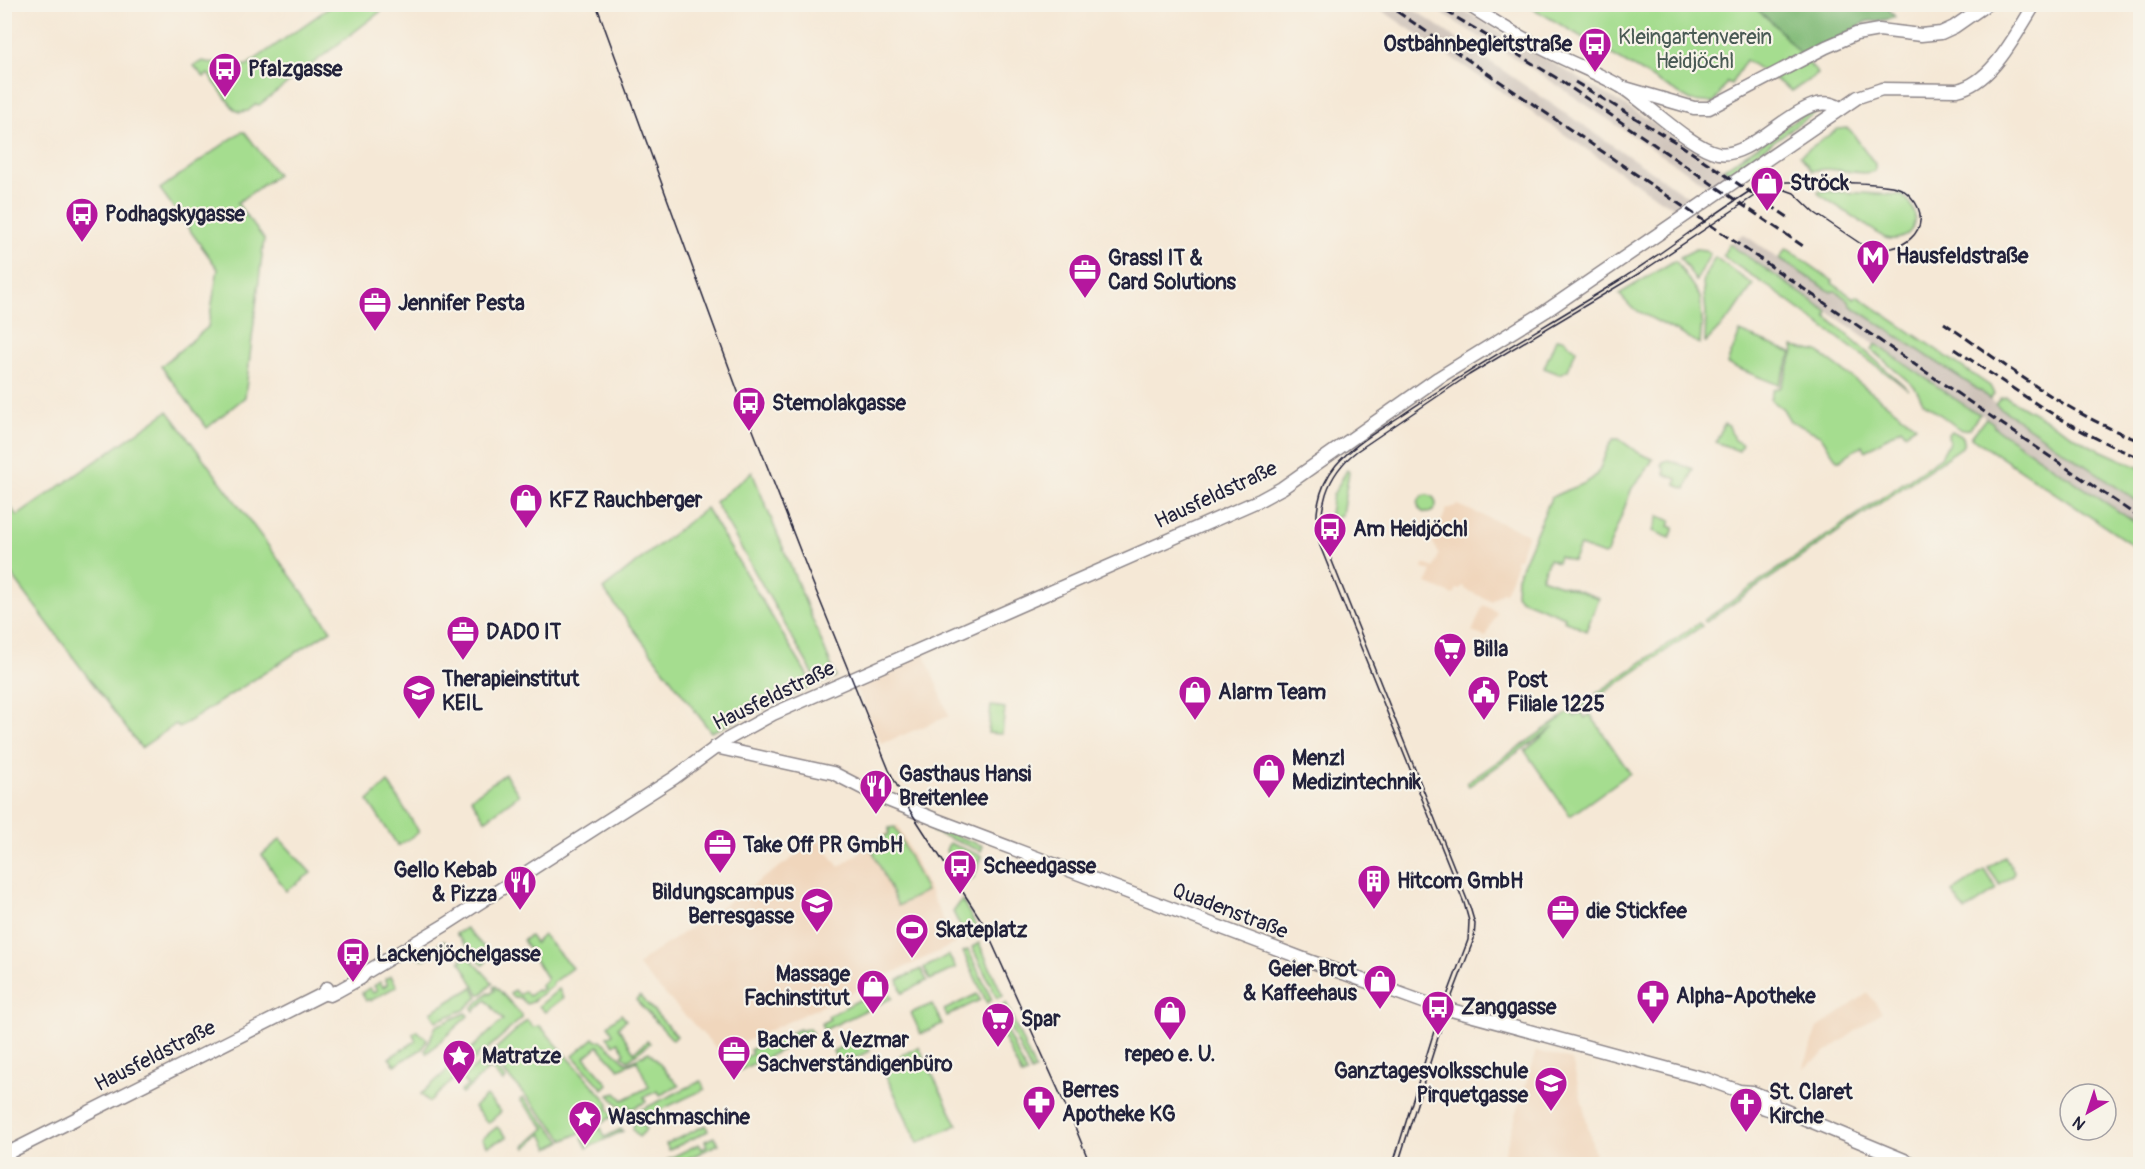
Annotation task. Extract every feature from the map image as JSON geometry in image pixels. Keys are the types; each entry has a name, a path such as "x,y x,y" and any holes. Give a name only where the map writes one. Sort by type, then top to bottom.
{"street":[{"path":"1467,4 1538,47 1621,87 1694,108 1709,108 1826,47 1856,34 1879,30 1921,35 1941,33 1954,27 1987,4"},
{"name":"Hausfeldstraße","path":"4,1155 323,993 326,988 358,972 364,972 445,925 674,778 715,747 773,714 990,620 1276,491 1438,378 1546,311 1840,108 1865,94 1882,89 1945,91 1968,88 1990,72 2035,4"},
{"path":"1621,87 1685,135 1718,153 1738,150 1811,106 1830,103 1840,108"},
{"name":"Quadenstraße","path":"715,747 833,772 876,795 909,809 1304,960 1429,1004 1706,1079 1739,1091 1752,1092 1772,1100 1774,1106 1914,1164"}],"shaded area":[{"path":"1374,5 1407,5 1690,198 1676,208 1661,200"},
{"path":"1428,5 1455,5 1636,112 1729,172 1708,186 1540,74"},
{"path":"1743,234 1788,265 1849,301 1850,305 1982,392 2003,410 2140,503 2140,526 1994,427 1993,423 1973,409 1729,244"},
{"path":"1457,505 1526,533 1527,536 1519,558 1516,558 1517,563 1505,593 1502,592 1491,601 1462,586 1454,595 1427,584 1432,571 1423,569 1424,564 1434,568 1439,554 1433,543 1446,510"},
{"path":"1483,605 1497,612 1486,637 1472,632"},
{"path":"923,650 949,716 881,744 853,682"},
{"name":"Bildungscampus Berresgasse","path":"898,825 955,944 721,1053 638,966 646,958 819,840 839,867"},
{"path":"1868,993 1882,1012 1803,1069 1818,1028"},
{"name":"Ganztagesvolksschule Pirquetgasse","path":"1536,1051 1572,1060 1597,1164 1501,1164"}],"green space":[{"path":"333,5 389,5 259,105 256,104 248,111 239,112 234,109 208,74 204,77 194,66 202,61 235,67 247,65"},
{"name":"Kleingartenverein Heidjöchl","path":"1527,5 1752,5 1774,24 1818,74 1792,91 1746,60 1731,84 1727,82 1714,103 1691,101"},
{"path":"1752,5 1886,5 1895,17 1865,22 1802,56 1774,24"},
{"path":"1813,108 1816,112 1729,172 1724,169"},
{"path":"1847,128 1875,164 1875,171 1862,173 1828,169 1812,171 1800,155 1838,129"},
{"path":"241,132 245,132 277,175 237,203 264,239 245,397 207,428 161,366 208,327 218,269 160,189"},
{"path":"1818,191 1901,195 1909,201 1913,209 1914,225 1904,237 1885,238 1819,194"},
{"path":"1729,244 1828,312 1826,316 1909,390 1769,287 1728,260 1723,255"},
{"path":"1786,248 1854,298 1857,296 1990,386 1994,394 1990,400 1982,392 1850,305 1849,301 1835,291 1831,292 1779,259"},
{"path":"1696,249 1705,250 1710,254 1696,281 1680,257"},
{"path":"1715,257 1753,285 1733,314 1705,342 1706,313 1703,283"},
{"path":"1674,261 1700,297 1702,320 1700,344 1632,308 1619,294"},
{"path":"1740,332 1792,353 1779,385 1727,364"},
{"path":"1556,339 1563,339 1576,350 1568,370 1559,374 1544,368"},
{"path":"1876,344 1980,414 1969,429 1961,430 1923,402 1915,387 1875,353 1872,349"},
{"path":"1793,347 1818,352 1916,426 1905,433 1901,428 1866,451 1862,445 1837,460 1820,435 1790,421 1783,409 1770,399 1773,390 1781,387 1794,352"},
{"path":"2006,397 2093,447 2140,468 2140,503 1996,405 2001,398"},
{"path":"168,411 331,630 179,728 176,724 141,748 5,566 5,499 17,516"},
{"path":"1986,418 1993,423 1994,427 2140,526 2140,550 1971,437"},
{"path":"1724,424 1729,426 1734,440 1742,444 1739,451 1716,442"},
{"path":"1952,431 1963,437 1962,447 1706,622 1704,620 1941,457 1949,442 1948,434"},
{"path":"1614,439 1619,439 1637,452 1653,459 1632,488 1607,553 1604,555 1580,546 1573,561 1559,556 1557,562 1549,559 1541,578 1599,598 1586,631 1564,620 1565,617 1520,599 1516,594 1517,577 1551,498 1594,477"},
{"path":"1668,460 1693,469 1686,489 1676,485 1677,479 1664,474 1662,463"},
{"path":"1347,470 1349,472 1342,514 1328,525 1333,495"},
{"path":"752,472 836,677 819,684 715,502"},
{"path":"1423,495 1431,495 1436,500 1434,511 1423,513 1418,508 1418,500"},
{"path":"706,508 814,686 711,732 603,589"},
{"path":"1659,516 1671,521 1669,526 1674,528 1670,538 1653,531"},
{"path":"1699,623 1702,626 1598,697 1596,694"},
{"path":"1590,698 1592,701 1573,715 1575,717 1581,712 1585,718 1590,714 1630,773 1570,816 1525,751 1554,727 1469,786 1467,783"},
{"path":"991,706 1005,708 1002,734 988,733"},
{"path":"505,774 519,795 485,820 471,798"},
{"path":"388,782 419,832 398,846 368,801"},
{"path":"928,825 983,846 981,851 933,832"},
{"path":"895,827 926,891 898,906 870,845 889,834 889,828"},
{"path":"280,839 311,873 286,891 262,855"},
{"path":"949,843 982,856 974,877 966,882 946,851"},
{"path":"2005,856 2014,872 2000,885 1988,868"},
{"path":"1985,870 1997,889 1965,911 1952,892"},
{"path":"962,900 980,933 967,940 953,912"},
{"path":"466,928 491,955 483,965 456,934"},
{"path":"543,935 572,968 526,1004 521,998 510,994 514,990 520,995 524,991 529,996 543,988 540,986 547,979 523,940 530,936 535,943"},
{"path":"444,941 451,952 445,956 438,952 424,959 417,957"},
{"path":"979,943 1003,996 997,998 972,947"},
{"path":"462,949 493,983 482,994 479,994 460,961 463,960 458,952"},
{"path":"968,950 992,1000 987,1003 963,952"},
{"path":"948,955 956,968 930,980 924,968"},
{"path":"921,969 927,981 902,993 898,980"},
{"path":"391,976 397,986 366,1001 362,993 369,988 373,993 377,990 374,986 380,982 383,987 388,984 385,979"},
{"path":"495,986 522,1015 522,1018 483,1053 476,1056 477,1058 429,1102 421,1094 503,1020 486,1000 474,1011 472,1008 488,993 495,990 493,988"},
{"path":"473,987 478,997 464,1010 436,1021 431,1012"},
{"path":"559,989 563,998 545,1012 539,1006"},
{"path":"887,989 892,998 824,1030 821,1024 830,1019 828,1016 867,996 868,998"},
{"path":"977,994 980,1000 947,1016 944,1010"},
{"path":"640,996 677,1036 673,1040 636,1000"},
{"path":"1006,1003 1035,1070 1031,1072 1000,1006"},
{"path":"932,1004 942,1024 921,1034 911,1013"},
{"path":"995,1007 1027,1074 1022,1076 990,1010"},
{"path":"466,1013 468,1016 427,1053 425,1050 436,1026"},
{"path":"621,1014 626,1020 618,1027 634,1052 647,1041 650,1043 628,1060 622,1055 625,1053 618,1042 614,1045 607,1037 613,1034 608,1025"},
{"path":"527,1020 533,1027 540,1026 609,1103 608,1109 614,1116 565,1140 489,1055"},
{"path":"809,1028 813,1035 732,1074 731,1071 738,1061 752,1054 750,1050 800,1029 801,1031"},
{"path":"417,1031 427,1039 422,1049 395,1065 389,1058 416,1041 413,1034"},
{"path":"863,1036 870,1051 840,1065 833,1051"},
{"path":"594,1038 597,1041 601,1040 627,1063 649,1052 679,1086 660,1095 658,1091 644,1097 646,1102 631,1109 629,1106 622,1109 609,1095 616,1093 623,1100 649,1087 637,1061 619,1069 598,1046 585,1057 608,1084 603,1089 573,1056"},
{"path":"919,1047 957,1125 918,1143 881,1065"},
{"path":"481,1062 487,1069 492,1064 506,1079 503,1082 490,1068 462,1094 460,1092 468,1085 462,1079"},
{"path":"701,1081 705,1089 641,1119 646,1130 639,1137 633,1130 634,1123 628,1116"},
{"path":"486,1096 501,1112 488,1123 474,1107"},
{"path":"523,1098 562,1141 549,1148 542,1134 526,1148 525,1146 545,1128 520,1100"},
{"path":"706,1125 708,1131 669,1150 666,1144"},
{"path":"497,1127 507,1137 488,1146 482,1139"},
{"path":"601,1128 605,1137 621,1129 623,1131 587,1148 582,1137"},
{"path":"714,1137 719,1144 689,1158 691,1164 665,1164 668,1159 699,1144 702,1149 707,1146 705,1141"}],"tram line":[{"path":"596,4 737,389 889,770 909,809 983,923 1090,1164"},
{"path":"1393,1164 1435,1028 1468,940 1469,921 1464,903 1320,546 1317,514 1324,483 1343,457 1368,438 1454,381 1633,271 1758,186 1784,182 1826,182 1885,185 1902,190 1911,197 1918,209 1920,220 1911,238 1890,249 1864,246 1815,213 1794,193 1780,188 1763,190 1643,271 1469,375 1357,451 1338,470 1331,482 1323,506 1323,533 1326,546 1475,924 1474,939 1447,1009 1398,1164"}],"railway":[{"path":"1386,4 2140,518"},
{"path":"1434,4 1555,77 1803,246"},
{"path":"1575,82 1682,146 1789,218"},
{"path":"1944,323 2063,403 2113,430 2140,441"},
{"path":"1955,349 2068,423 2115,448 2140,458"}],"place":[{"name":"Ostbahnbegleitstraße","path":"1595,73"},
{"name":"Pfalzgasse","path":"225,98"},
{"name":"Ströck","path":"1767,212"},
{"name":"Podhagskygasse","path":"82,243"},
{"name":"Hausfeldstraße","path":"1873,285"},
{"name":"Grassl IT & Card Solutions","path":"1085,299"},
{"name":"Jennifer Pesta","path":"375,332"},
{"name":"Stemolakgasse","path":"749,432"},
{"name":"KFZ Rauchberger","path":"526,529"},
{"name":"Am Heidjöchl","path":"1330,558"},
{"name":"DADO IT","path":"463,661"},
{"name":"Billa","path":"1450,678"},
{"name":"Therapieinstitut KEIL","path":"419,720"},
{"name":"Alarm Team","path":"1195,721"},
{"name":"Post Filiale 1225","path":"1484,721"},
{"name":"Menzl Medizintechnik","path":"1269,799"},
{"name":"Gasthaus Hansi Breitenlee","path":"876,815"},
{"name":"Take Off PR GmbH","path":"720,874"},
{"name":"Scheedgasse","path":"960,895"},
{"name":"Hitcom GmbH","path":"1374,910"},
{"name":"Gello Kebab & Pizza","path":"520,911"},
{"name":"Bildungscampus Berresgasse","path":"817,933"},
{"name":"die Stickfee","path":"1563,940"},
{"name":"Skateplatz","path":"912,959"},
{"name":"Lackenjöchelgasse","path":"353,983"},
{"name":"Geier Brot & Kaffeehaus","path":"1380,1010"},
{"name":"Massage Fachinstitut","path":"873,1015"},
{"name":"Alpha-Apotheke","path":"1653,1025"},
{"name":"Zanggasse","path":"1438,1036"},
{"name":"repeo e. U.","path":"1170,1041"},
{"name":"Spar","path":"998,1048"},
{"name":"Bacher & Vezmar Sachverständigenbüro","path":"734,1081"},
{"name":"Matratze","path":"459,1085"},
{"name":"Ganztagesvolksschule Pirquetgasse","path":"1551,1112"},
{"name":"Berres Apotheke KG","path":"1039,1131"},
{"name":"St. Claret Kirche","path":"1746,1133"},
{"name":"Waschmaschine","path":"585,1146"}]}
